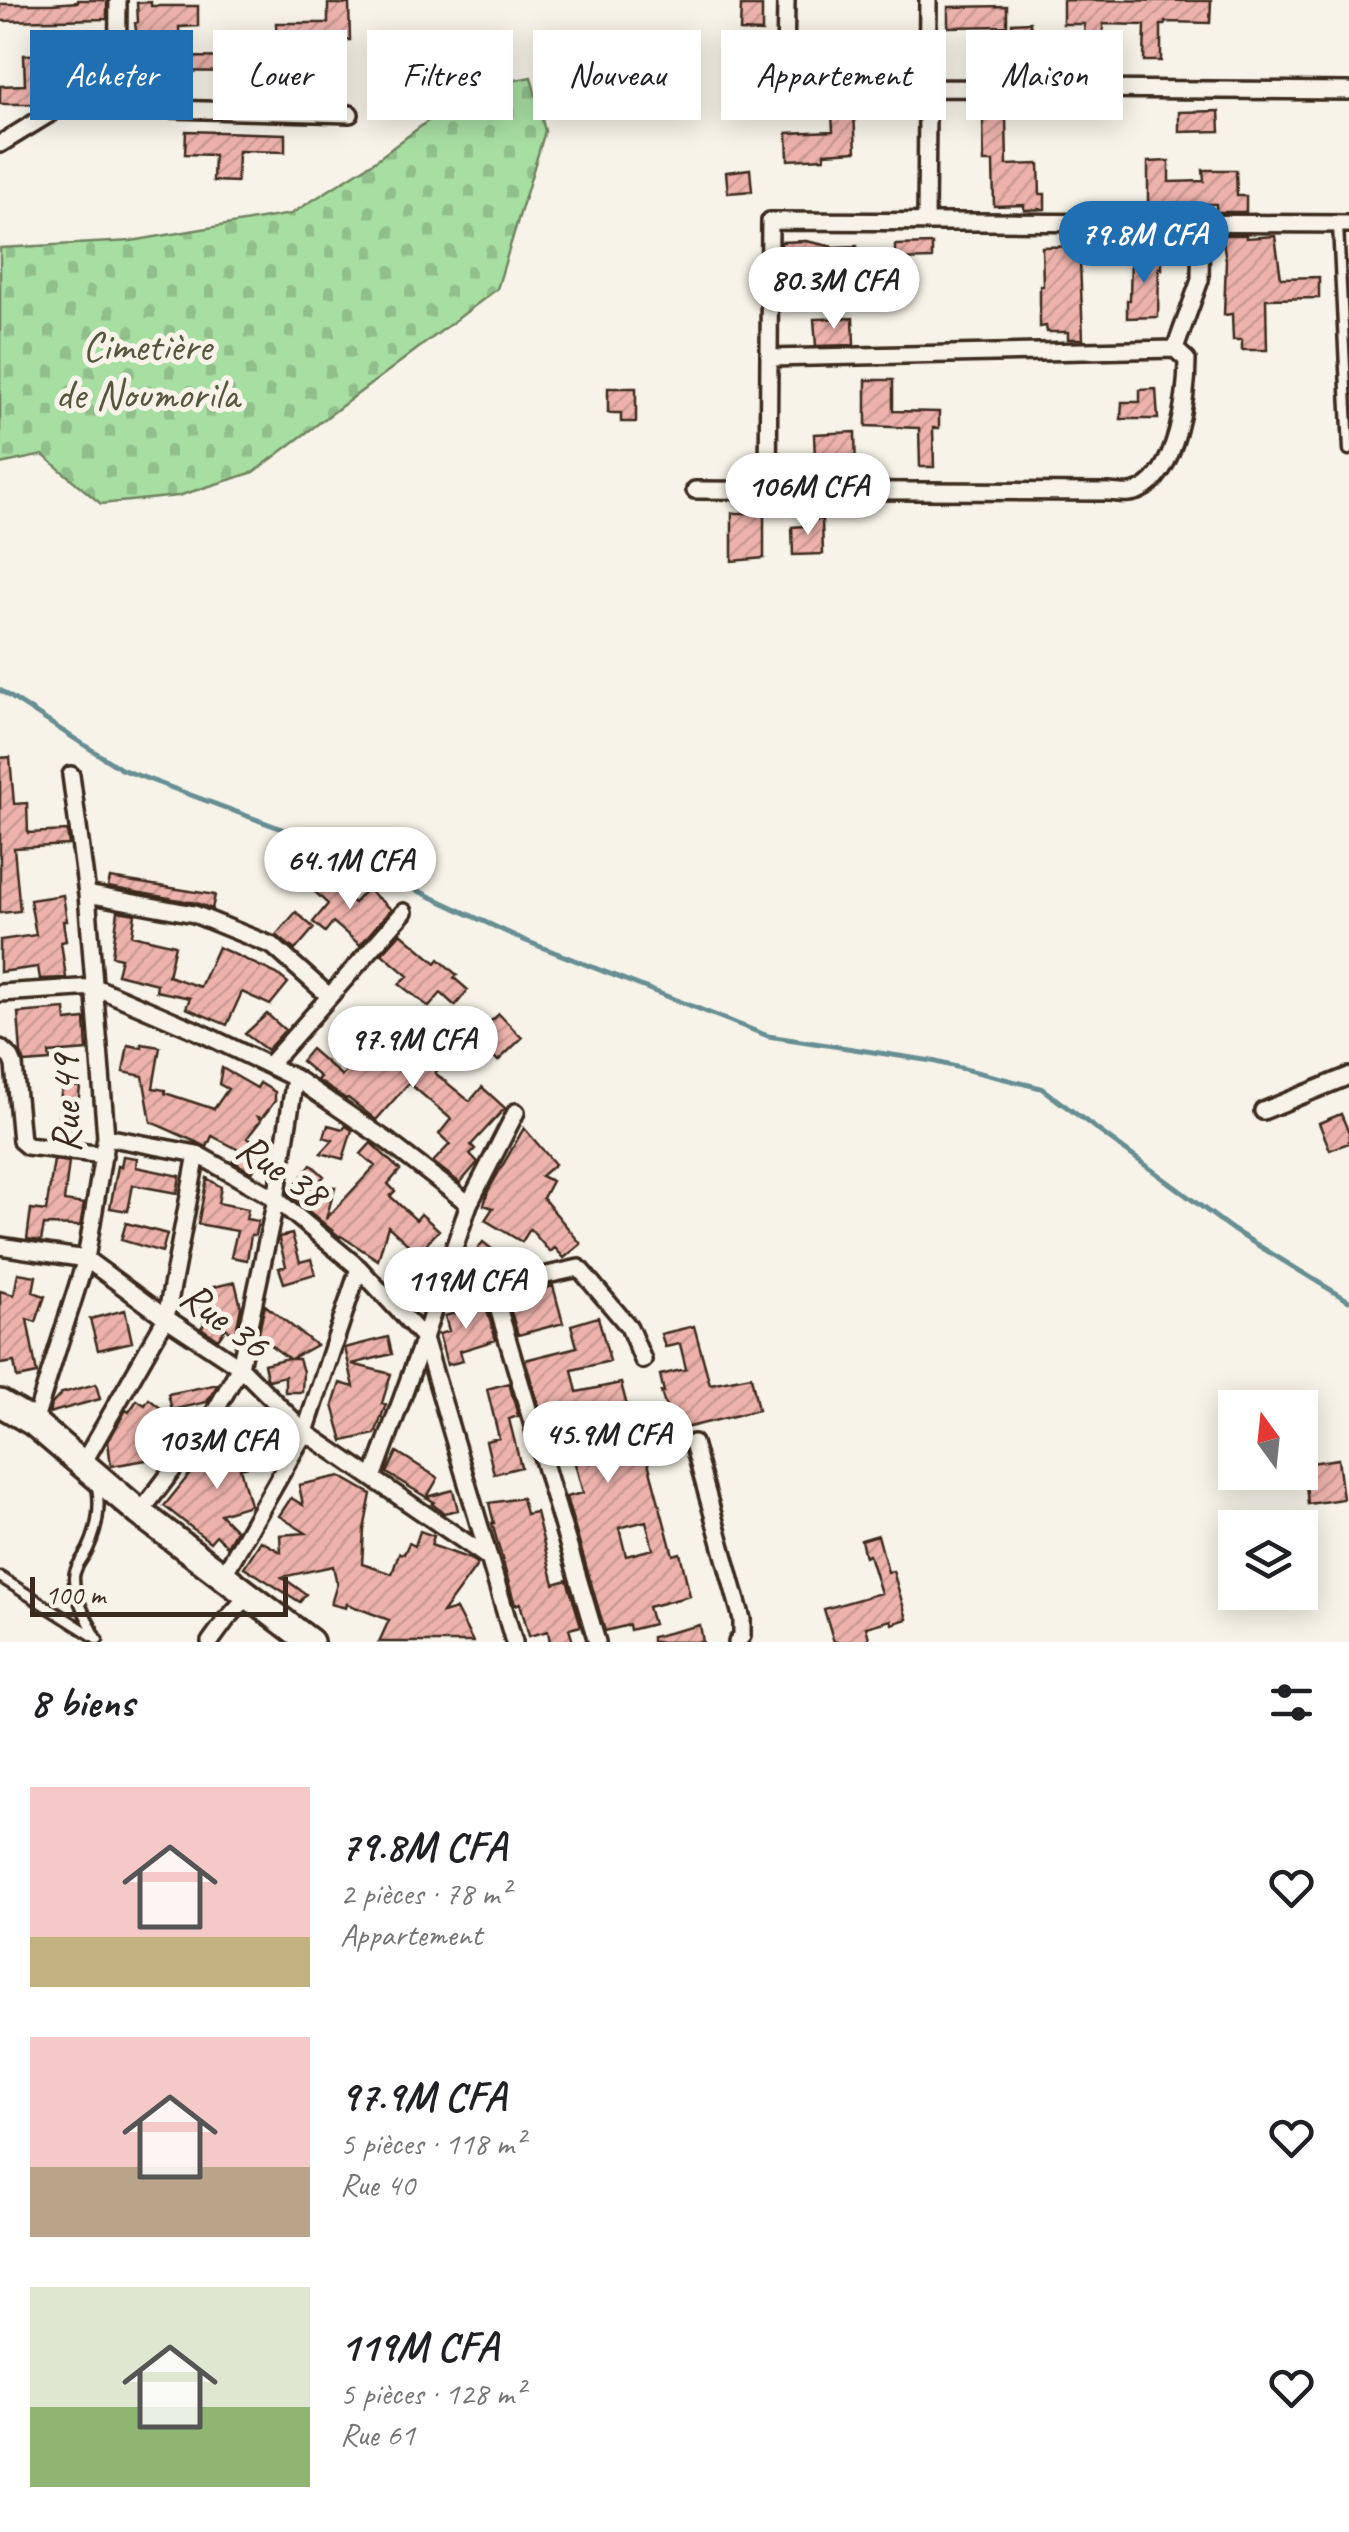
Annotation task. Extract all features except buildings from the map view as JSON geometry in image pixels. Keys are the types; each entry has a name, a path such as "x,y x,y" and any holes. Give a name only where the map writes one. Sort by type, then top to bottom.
{"highway":[{"path":"0,1403 34,1423 140,1513 310,1642"}],"street":[{"path":"118,0 118,30"},
{"path":"786,0 786,30"},
{"path":"928,0 928,30"},
{"path":"946,89 1349,91"},
{"path":"193,109 350,114"},
{"path":"0,144 39,120"},
{"path":"926,222 927,120"},
{"path":"768,490 770,221 1343,224"},
{"path":"1175,349 1200,280 1201,223"},
{"path":"695,490 1127,494 1144,489 1168,462 1187,391 1188,360 1175,349 769,358"},
{"name":"Rue 49","path":"34,1423 86,1259 106,1137 87,894 71,775"},
{"path":"87,894 194,914 273,946 329,996"},
{"path":"268,1066 404,912"},
{"path":"0,993 94,987 196,1030 295,1078 386,1140 469,1204"},
{"path":"0,1048 14,1065 21,1142 27,1146 104,1155"},
{"path":"1264,1111 1349,1076"},
{"path":"208,1424 240,1368 276,1198 295,1078"},
{"path":"372,1478 469,1204 516,1112"},
{"name":"Rue 38","path":"106,1137 197,1154 276,1198 359,1268 424,1338 514,1642"},
{"path":"89,1471 166,1318 197,1154"},
{"name":"Rue 36","path":"0,1246 86,1259 240,1368 305,1432 489,1558"},
{"path":"223,1576 305,1432 359,1268"},
{"path":"437,1299 579,1268 629,1327 643,1360"},
{"path":"492,1288 597,1642"},
{"path":"693,1443 742,1619 742,1636 737,1642"},
{"path":"140,1513 190,1447"},
{"path":"210,1642 248,1595"}],"lane":[{"path":"1343,224 1349,450"},
{"path":"89,1471 99,1500 99,1522 75,1569 73,1581 99,1640"},
{"path":"0,1577 99,1640"}],"green space":[{"name":"Cimetière de Noumorila","path":"531,77 533,120 542,120 545,131 497,289 254,472 178,496 101,504 43,455 0,464 0,248 131,241 291,214 375,161 429,120 513,120 513,81"}],"waterway":[{"path":"0,690 121,769 298,835 526,941 768,1036 932,1061 1041,1088 1233,1230 1349,1301"}]}
